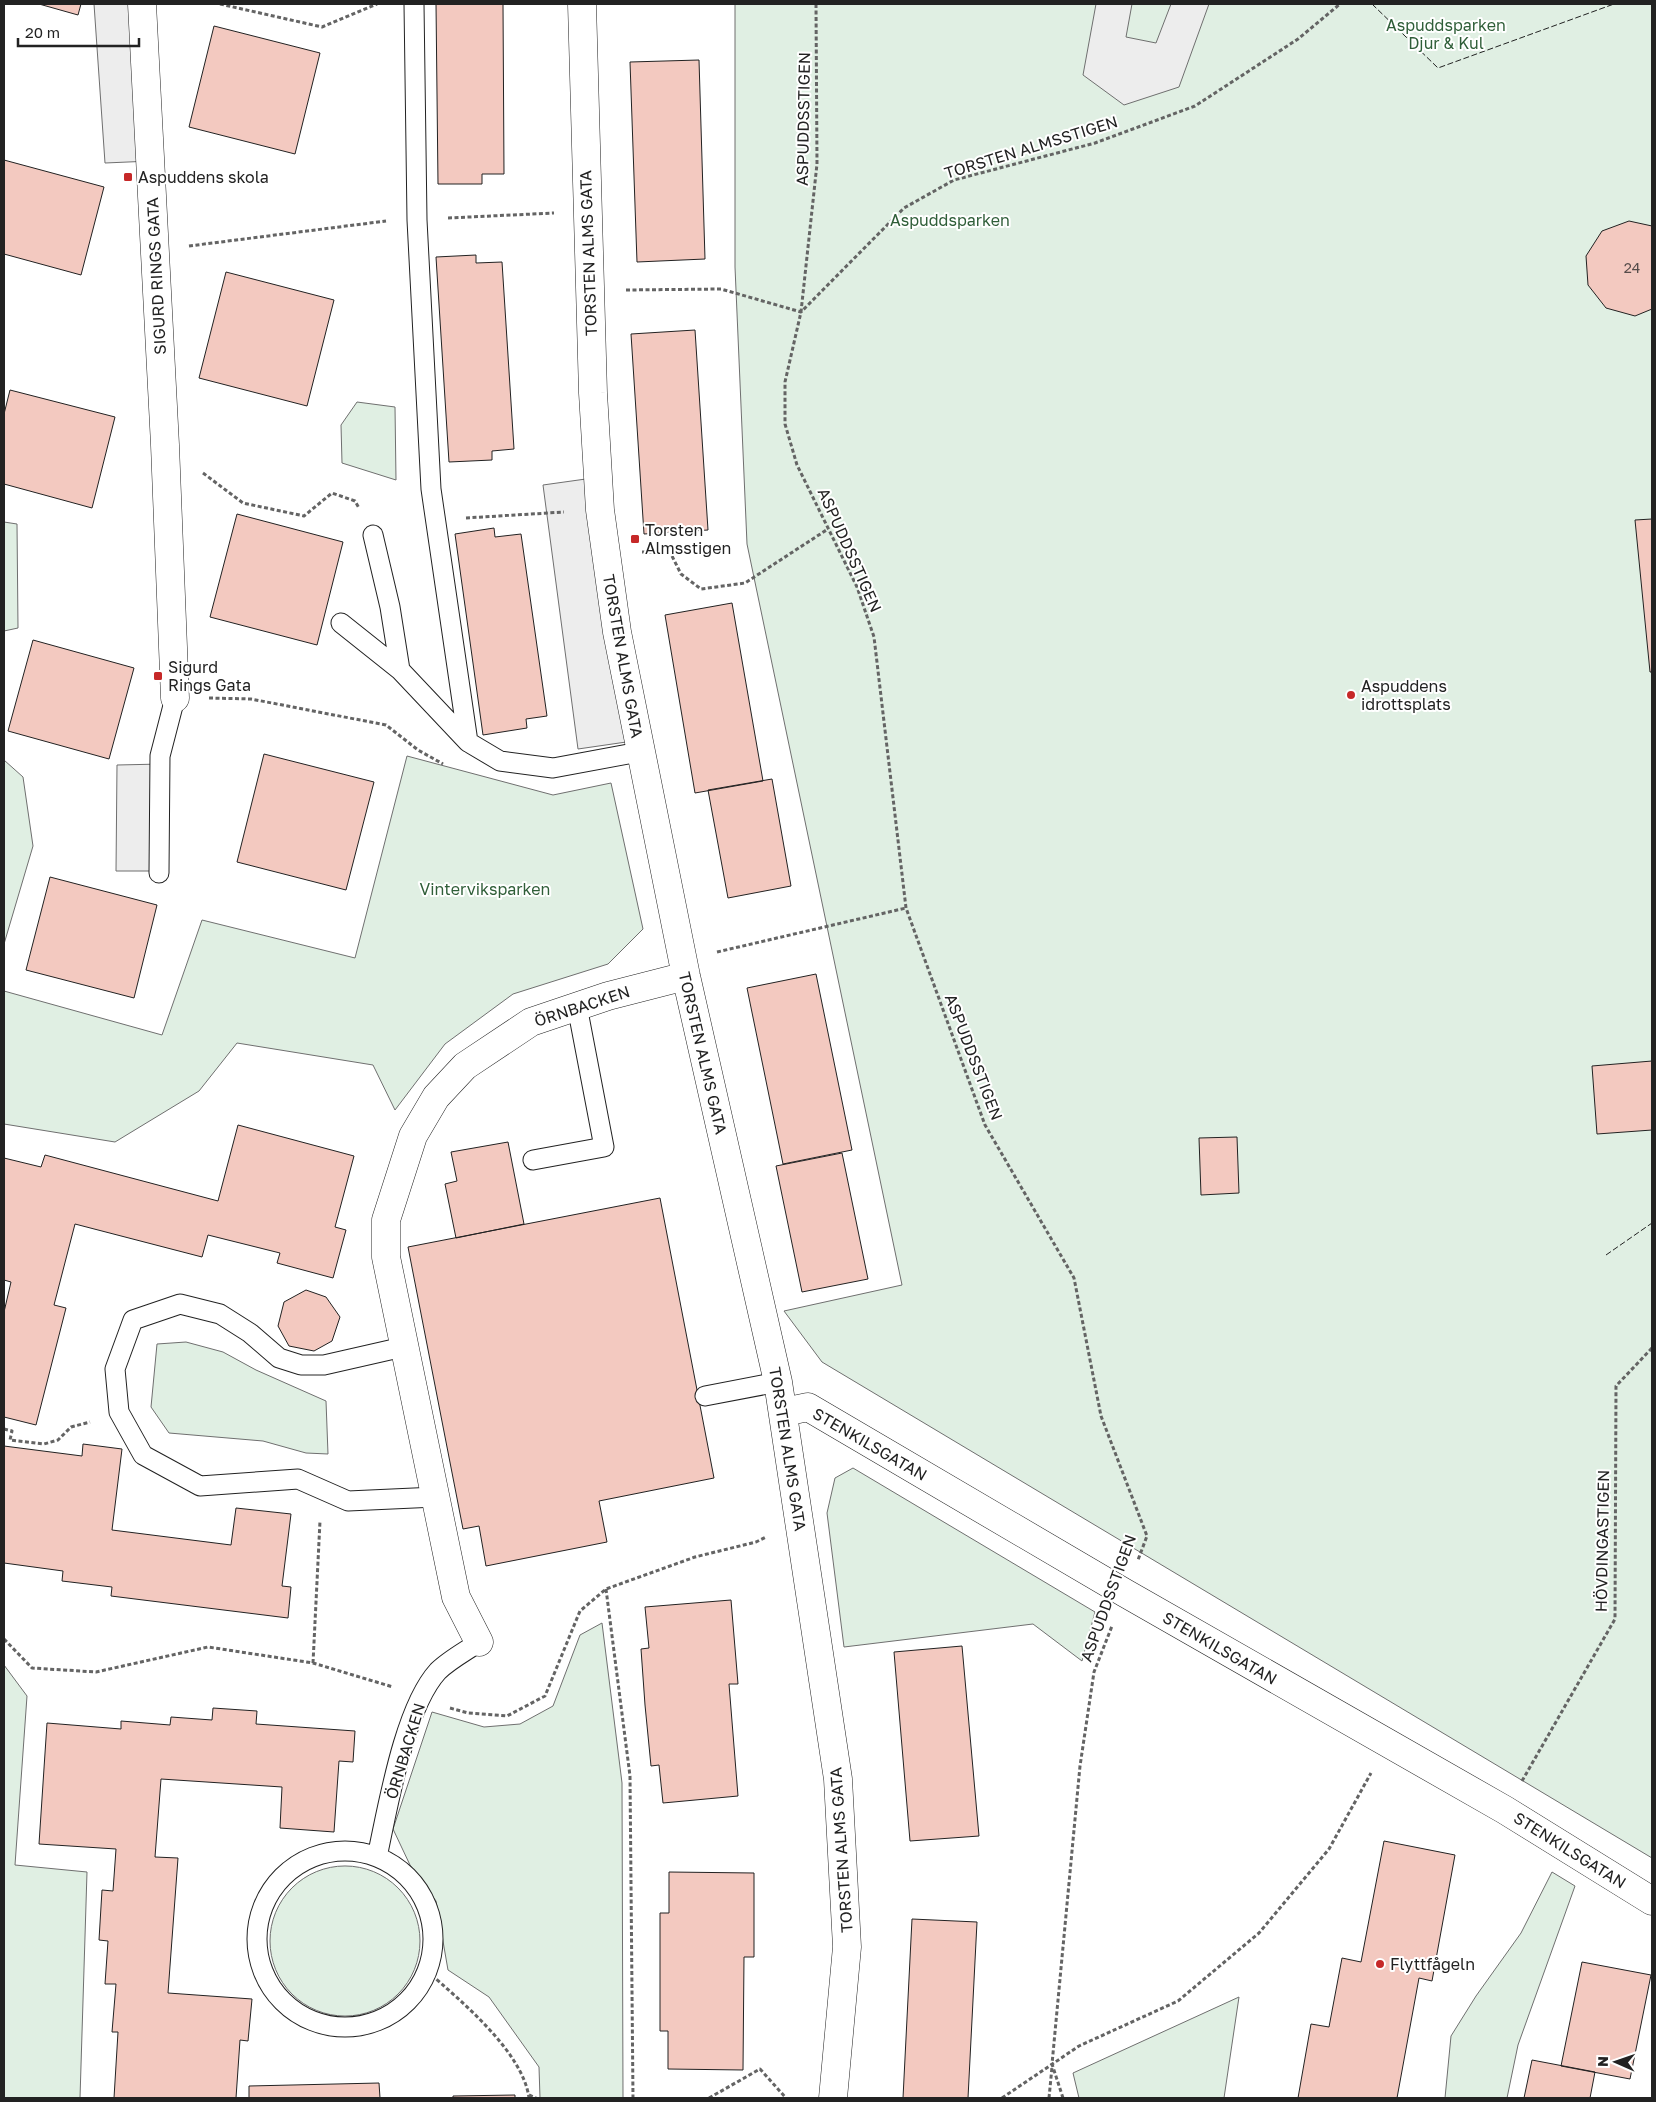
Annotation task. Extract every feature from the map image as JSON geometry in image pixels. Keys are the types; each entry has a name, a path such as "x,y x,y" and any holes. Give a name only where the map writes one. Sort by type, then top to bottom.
{"street":[{"name":"SIGURD RINGS GATA","path":"142,4 166,464 175,698"},
{"name":"TORSTEN ALMS GATA","path":"582,4 592,393 600,510 617,632 686,976 784,1412 838,1779 847,1947 833,2098"},
{"name":"ÖRNBACKEN","path":"479,1642 456,1597 386,1257 386,1220 413,1136 436,1097 465,1066 531,1022 608,996 686,976"},
{"name":"STENKILSGATAN","path":"784,1412 808,1407 1125,1593 1505,1810 1652,1901"}],"lane":[{"path":"414,4 418,220 431,489 468,742"},
{"path":"373,535 390,607 400,670"},
{"path":"341,623 400,670 468,742 500,761 553,768 640,752"},
{"path":"159,873 160,756 175,698"},
{"path":"533,1160 604,1147 577,1006"},
{"path":"403,1347 324,1365 301,1365 279,1358 250,1333 220,1314 180,1304 133,1320 115,1369 119,1412 143,1455 200,1486 298,1479 348,1501 436,1497"},
{"path":"705,1396 778,1382"},
{"name":"ÖRNBACKEN","path":"376,1857 398,1766 418,1700 438,1671 479,1642"},
{"path":"348,1851 376,1857 406,1875 426,1903 433,1937 427,1971 412,1997 390,2016 362,2026 342,2027 333,2027 304,2018 281,2000 264,1975 257,1947 260,1917 271,1890 292,1868 318,1855 348,1851"}],"path":[{"path":"220,4 322,27 377,4"},
{"name":"ASPUDDSSTIGEN","path":"816,4 818,164 801,312 786,382 785,424 797,466 857,588 874,637 906,908 985,1125 1074,1278 1101,1416 1147,1536 1094,1672 1080,1766 1052,2064 1063,2098"},
{"name":"TORSTEN ALMSSTIGEN","path":"801,312 904,208 954,180 1094,143 1195,106 1298,39 1340,4"},
{"path":"452,218 587,211"},
{"path":"186,246 384,221"},
{"path":"635,290 720,289 801,312"},
{"path":"243,503 304,516 332,493 355,501 373,535"},
{"path":"436,519 600,510"},
{"path":"670,552 682,574 701,589 745,583 828,529"},
{"path":"175,698 252,699 386,725 418,750"},
{"path":"686,976 700,958 715,953 906,908"},
{"name":"HÖVDINGASTIGEN","path":"1505,1810 1615,1619 1616,1386 1652,1348"},
{"path":"4,1429 12,1431 10,1440 44,1444 58,1440 71,1427 119,1412"},
{"path":"313,1663 322,1490"},
{"path":"4,1639 32,1668 96,1672 208,1647 313,1663 393,1687 418,1700 468,1713 507,1716 545,1696 580,1611 606,1589 695,1557 756,1542"},
{"path":"606,1589 630,1776 633,2098"},
{"path":"1002,2098 1080,2046 1178,2001 1259,1933 1329,1849 1387,1744"},
{"path":"427,1971 472,2011 517,2064 529,2097 536,2098"},
{"path":"1049,2098 1052,2064"},
{"path":"709,2098 760,2069 786,2098"}],"green space":[{"name":"Aspuddsparken","path":"735,4 1652,4 1652,1858 822,1362 784,1311 902,1285 747,544 735,267"},
{"path":"357,402 395,407 396,480 342,463 341,425"},
{"path":"4,522 17,524 18,628 4,631"},
{"name":"Vinterviksparken","path":"407,756 553,795 611,783 643,929 608,964 513,994 445,1044 395,1110 373,1065 237,1043 199,1091 115,1142 4,1124 4,991 162,1035 202,920 355,958"},
{"path":"4,760 23,777 33,846 4,944"},
{"path":"186,1342 223,1352 256,1370 326,1401 328,1454 306,1453 263,1441 169,1433 151,1407 157,1344"},
{"path":"853,1468 1095,1612 1082,1661 1033,1624 844,1647 827,1513 835,1478"},
{"path":"602,1623 622,1783 623,2098 540,2098 539,2067 489,1997 448,1970 436,1901 410,1865 393,1829 432,1712 484,1727 520,1724 553,1706 580,1635"},
{"path":"4,1665 27,1696 15,1865 87,1872 80,2098 4,2098"},
{"path":"345,1866 374,1872 398,1888 414,1912 420,1941 414,1970 398,1994 374,2010 345,2016 316,2010 292,1994 276,1970 270,1941 276,1912 292,1888 316,1872"},
{"path":"1552,1872 1575,1886 1518,2045 1507,2098 1445,2098 1451,2036 1476,1996 1521,1933"},
{"path":"1239,1997 1224,2098 1079,2098 1073,2073"}],"shaded area":[{"path":"94,4 144,4 151,161 105,163"},
{"path":"1096,4 1132,4 1126,37 1156,43 1171,4 1209,4 1179,87 1124,105 1083,75"},
{"path":"600,477 640,740 578,749 543,485"},
{"path":"162,764 161,871 116,871 117,765"}],"building":[{"path":"39,4 81,4 78,15"},
{"path":"436,4 503,4 504,174 482,174 482,184 438,184"},
{"path":"214,26 320,53 295,154 189,127"},
{"path":"699,60 705,259 637,262 630,62"},
{"path":"4,160 104,187 81,275 4,254"},
{"path":"1629,221 1652,226 1652,309 1635,316 1606,308 1588,285 1586,256 1602,231"},
{"path":"476,255 476,263 502,262 514,449 492,451 492,460 449,462 436,257"},
{"path":"226,272 334,300 307,406 199,378"},
{"path":"695,330 708,530 644,534 631,334"},
{"path":"10,390 115,417 92,508 4,484 4,414"},
{"path":"237,514 343,542 317,645 210,617"},
{"path":"1652,519 1652,672 1650,672 1635,520"},
{"path":"494,528 495,537 521,534 547,716 526,719 527,728 483,735 455,534"},
{"path":"732,603 763,781 695,793 665,615"},
{"path":"33,640 134,668 109,759 8,731"},
{"path":"264,754 374,782 346,890 237,862"},
{"path":"772,779 791,886 728,898 708,790"},
{"path":"50,877 157,905 134,998 26,970"},
{"path":"816,974 852,1150 783,1164 747,988"},
{"path":"1652,1061 1652,1130 1597,1134 1592,1066"},
{"path":"238,1125 354,1156 335,1227 346,1230 333,1278 277,1263 280,1253 208,1235 202,1257 75,1224 54,1305 66,1308 36,1425 4,1417 4,1312 11,1282 4,1280 4,1158 41,1167 45,1155 218,1201"},
{"path":"1237,1137 1239,1193 1201,1195 1199,1138"},
{"path":"508,1142 524,1224 456,1238 445,1184 457,1181 451,1152"},
{"path":"842,1153 868,1279 802,1292 776,1166"},
{"path":"660,1198 714,1478 599,1501 607,1542 486,1566 479,1526 463,1529 408,1247"},
{"path":"306,1290 326,1297 340,1317 332,1341 314,1351 289,1346 278,1326 284,1302"},
{"path":"83,1444 122,1449 112,1530 231,1545 236,1508 291,1514 282,1586 291,1587 288,1618 111,1596 112,1587 62,1581 63,1571 4,1563 4,1446 82,1456"},
{"path":"731,1600 738,1684 729,1684 738,1796 663,1803 659,1765 651,1766 645,1705 641,1649 649,1648 645,1607"},
{"path":"962,1646 979,1836 910,1841 894,1652"},
{"path":"213,1708 257,1711 256,1724 355,1731 353,1762 339,1761 334,1832 280,1828 282,1787 161,1779 155,1857 178,1858 168,1993 252,1999 248,2041 240,2040 236,2098 114,2098 118,2032 112,2032 116,1984 105,1984 108,1941 99,1940 102,1890 113,1891 116,1849 39,1844 47,1723 121,1729 121,1721 170,1725 171,1717 212,1720"},
{"path":"1384,1841 1455,1855 1432,1981 1419,1978 1397,2098 1298,2098 1311,2024 1329,2027 1342,1958 1361,1962"},
{"path":"669,1872 754,1873 754,1957 744,1957 743,2070 668,2069 668,2031 660,2031 660,1913 669,1913"},
{"path":"912,1919 977,1922 968,2098 903,2098"},
{"path":"1582,1962 1651,1975 1630,2079 1561,2066"},
{"path":"1532,2060 1595,2072 1590,2098 1524,2098"},
{"path":"379,2083 380,2098 249,2098 249,2086"},
{"path":"515,2095 515,2098 453,2098 453,2096"}],"fence":[{"path":"1372,4 1438,68 1614,4"},
{"path":"1606,1255 1652,1223"}],"place":[{"name":"Aspuddens skola","path":"128,177"},
{"name":"Torsten Almsstigen","path":"635,539"},
{"name":"Sigurd Rings Gata","path":"158,676"},
{"name":"Aspuddens idrottsplats","path":"1351,695"},
{"name":"Flyttfågeln","path":"1380,1964"}],"park label":[{"name":"Aspuddsparken Djur & Kul","path":"1446,34"}]}
